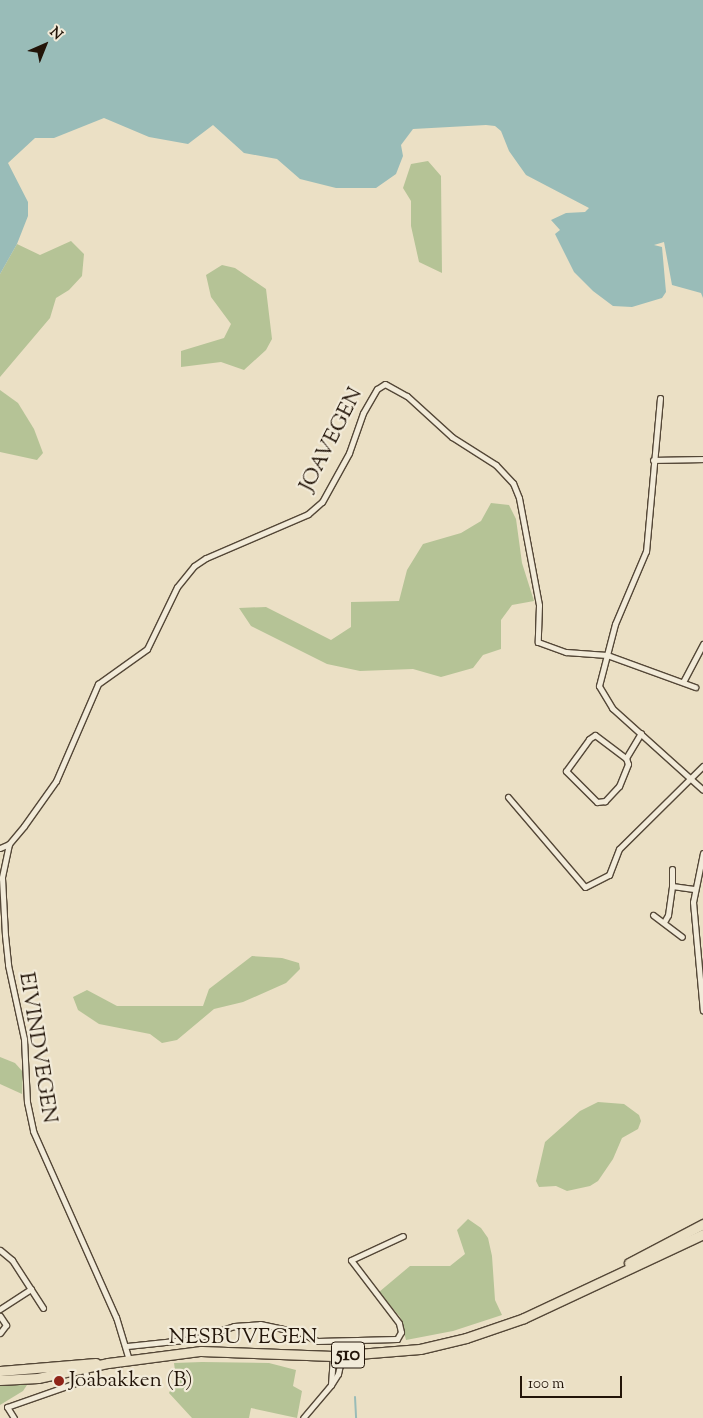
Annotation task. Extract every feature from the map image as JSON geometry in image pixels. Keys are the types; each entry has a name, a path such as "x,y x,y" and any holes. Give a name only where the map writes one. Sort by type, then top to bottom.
{"main road":[{"name":"NESBUVEGEN","path":"577,1293 703,1224"},
{"name":"NESBUVEGEN","path":"0,1371 84,1366 201,1351 337,1356 420,1349 466,1338 524,1318 703,1234"},
{"name":"NESBUVEGEN","path":"0,1380 38,1378 84,1366"}],"street":[{"name":"JOAVEGEN","path":"0,848 9,844 56,781 98,684 147,649 177,587 194,566 206,558 308,514 322,502 350,453 363,413 377,388 385,384 402,392 452,437 496,465 513,483 519,498 539,605 538,642 566,652 607,655 694,687"},
{"path":"660,398 646,551 615,624 599,686 612,708 690,776 703,790"},
{"path":"653,460 703,459"},
{"path":"683,682 703,644"},
{"path":"626,758 595,736 589,739 566,771 598,802 605,800 619,786 628,764 626,758 640,733"},
{"path":"508,797 585,887 609,875 618,849 690,776 703,766"},
{"name":"EIVINDVEGEN","path":"9,844 1,877 8,965 24,1039 27,1102 32,1131 127,1346 129,1360"},
{"path":"703,853 694,890 693,914 703,1011"},
{"path":"664,922 668,914 672,886 672,869"},
{"path":"672,886 694,890"},
{"path":"653,915 682,937"},
{"path":"127,1346 194,1338 234,1326 260,1324 302,1333 317,1341 397,1339 401,1332 399,1323 351,1260 403,1236"},
{"path":"0,1250 12,1260 43,1308"},
{"path":"0,1309 31,1289"},
{"path":"0,1316 6,1325 0,1333"},
{"path":"332,1385 337,1356"},
{"path":"303,1418 332,1385 338,1374 337,1356"},
{"path":"14,1418 6,1408 88,1381 84,1366"}],"green space":[{"path":"428,161 441,176 442,273 419,262 411,226 411,201 403,188 411,164"},
{"path":"71,241 84,254 82,276 69,290 56,298 50,318 0,377 0,274 17,244 40,255"},
{"path":"222,265 235,268 266,289 272,339 266,350 244,370 221,362 181,367 181,351 224,338 231,324 211,297 206,275"},
{"path":"0,390 18,403 34,429 43,453 37,460 0,452"},
{"path":"491,503 509,505 516,519 522,563 534,601 512,605 501,620 501,649 483,655 473,668 441,677 413,669 360,671 327,664 251,626 239,608 266,607 331,640 351,627 351,602 399,601 407,570 423,544 461,533 481,521"},
{"path":"252,956 282,958 299,963 300,969 286,983 243,1002 214,1009 177,1040 162,1043 150,1034 99,1024 78,1010 73,997 87,990 117,1006 203,1006 209,989"},
{"path":"0,1057 15,1063 23,1072 22,1094 0,1084"},
{"path":"598,1102 624,1104 639,1115 641,1121 638,1129 622,1138 613,1159 598,1181 590,1186 567,1191 556,1186 539,1187 536,1181 545,1142 580,1111"},
{"path":"468,1219 481,1228 488,1238 492,1256 495,1300 502,1315 453,1331 406,1340 400,1317 379,1292 410,1266 450,1266 465,1254 457,1230"},
{"path":"174,1363 269,1363 296,1370 293,1386 302,1391 297,1418 251,1408 249,1418 192,1418 169,1393 176,1378"},
{"path":"29,1382 23,1391 0,1405 0,1386"}],"water":[{"path":"0,0 703,0 703,298 701,293 672,285 664,242 654,245 662,247 666,292 662,298 632,307 613,306 593,291 574,272 555,234 560,230 551,220 566,213 585,212 589,208 526,175 509,151 501,131 495,126 486,125 413,129 401,145 403,156 396,174 376,188 336,188 300,179 277,159 244,153 213,125 188,144 149,137 104,118 54,138 35,138 8,163 28,202 28,216 17,244 0,274"}],"waterway":[{"path":"355,1397 356,1418"}],"place":[{"name":"Joabakken (B)","path":"59,1381"}]}
